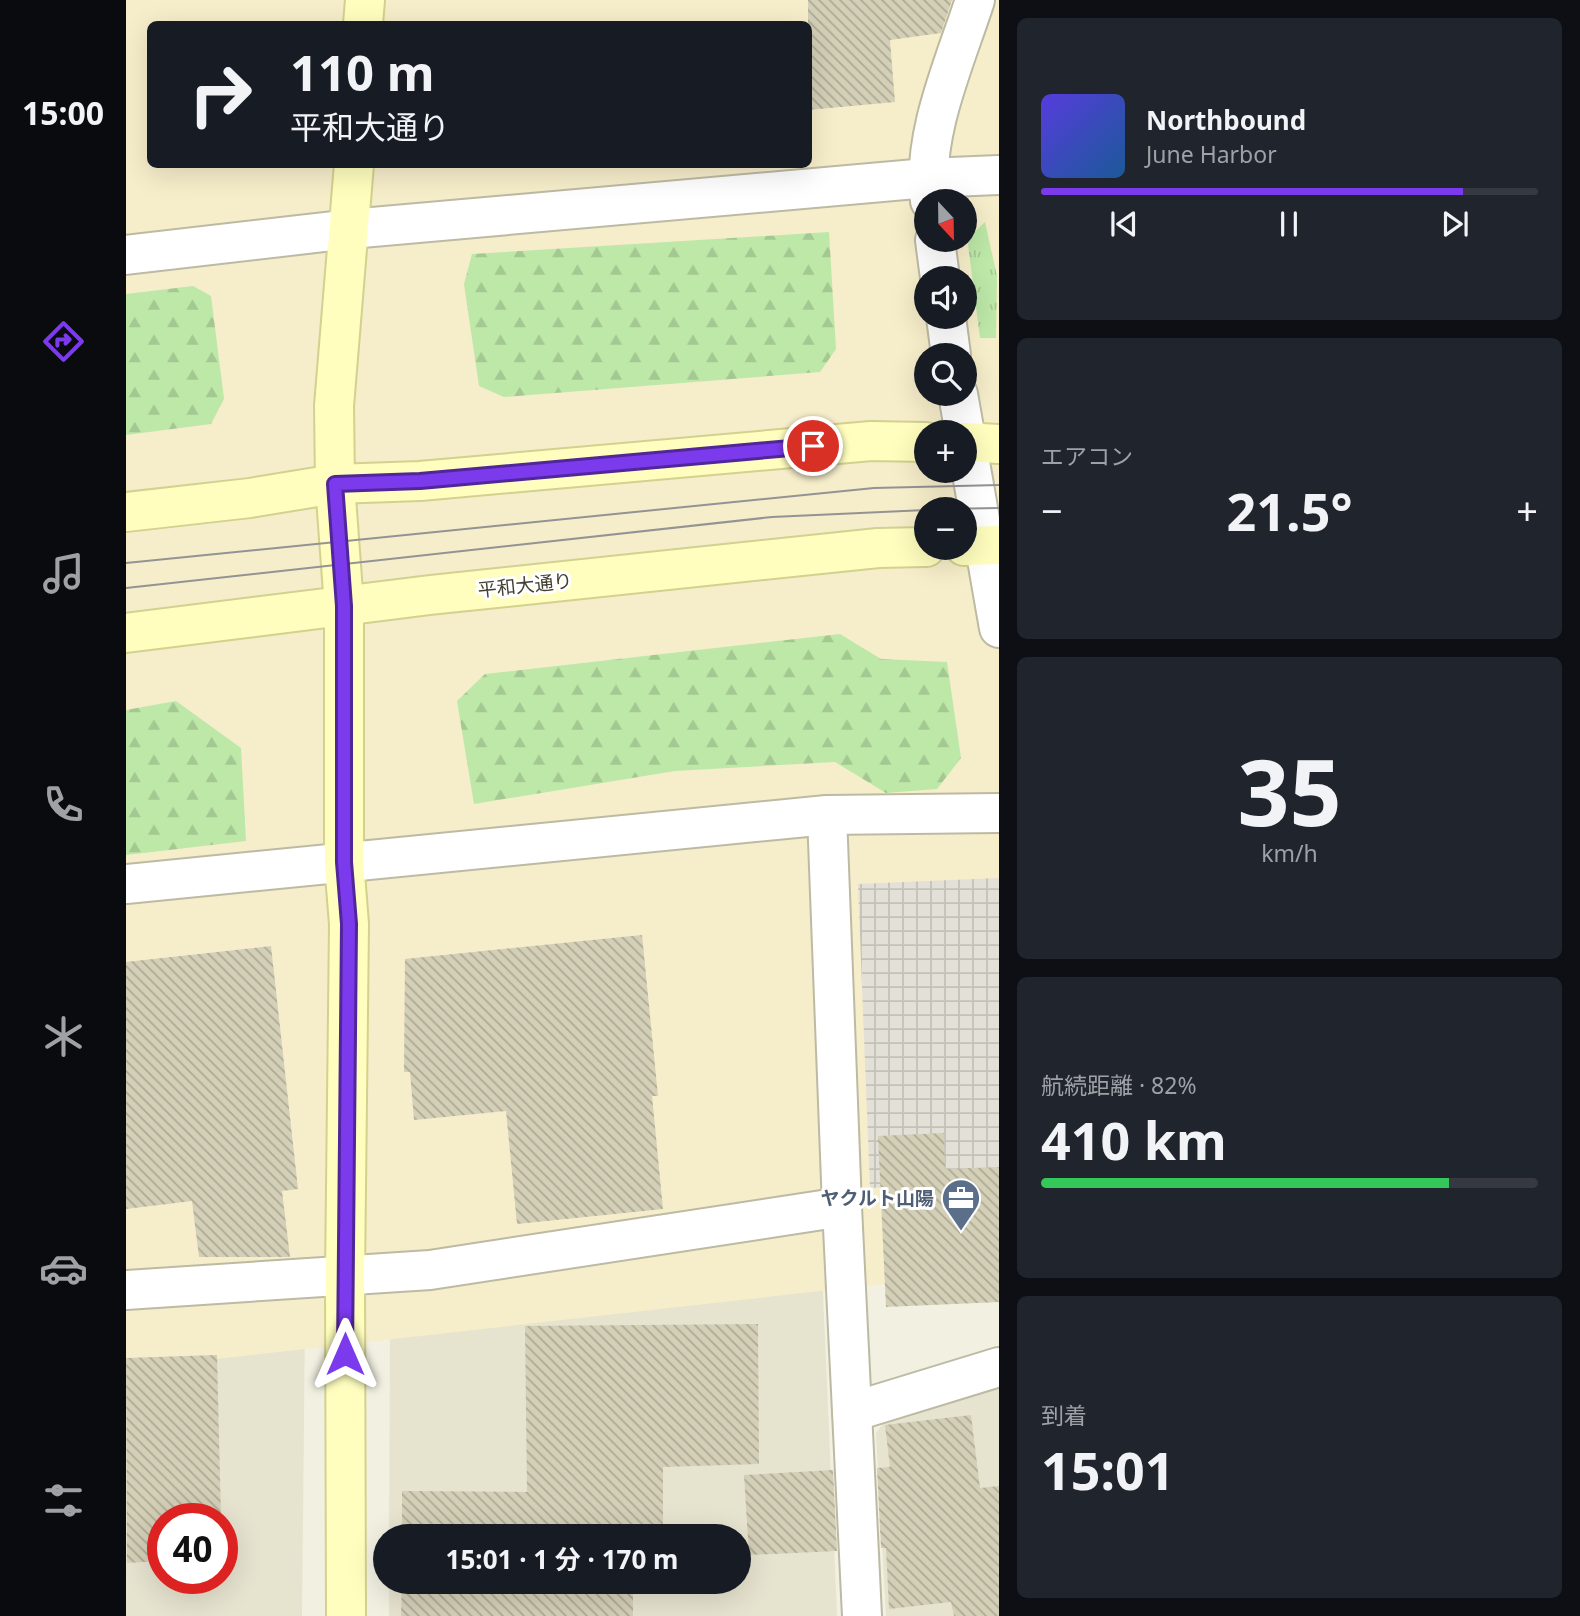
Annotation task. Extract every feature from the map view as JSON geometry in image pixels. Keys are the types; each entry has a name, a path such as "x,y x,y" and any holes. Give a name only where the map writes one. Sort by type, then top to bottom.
{"street":[{"path":"363,21 365,0"},
{"path":"928,189 935,122 975,0"},
{"path":"346,1616 345,1276 349,924 344,862 344,606 335,484 334,406 354,168"},
{"path":"933,189 999,175"},
{"path":"126,254 350,229 914,191"},
{"path":"126,512 250,498 335,484 420,481 871,441 914,442"},
{"path":"977,458 983,546 999,628"},
{"name":"平和大通り","path":"126,634 430,595 878,548 914,547"},
{"path":"126,884 827,815 999,813"},
{"path":"827,815 842,1207 862,1616"},
{"path":"126,1290 430,1270 842,1207"},
{"path":"852,1412 999,1367"}],"shaded area":[{"path":"126,0 999,0 999,1271 126,1369"},
{"path":"999,878 999,1182 870,1188 858,884"},
{"path":"821,1247 837,1616 389,1616 389,1594 751,1594 751,1524 389,1524 390,1317"},
{"path":"126,1303 305,1320 302,1616 126,1616"},
{"path":"999,1383 999,1616 886,1616 876,1433 890,1414"}],"green space":[{"path":"985,222 997,276 996,338 980,338 977,266 971,266 969,252 977,252 977,229"},
{"path":"829,232 836,349 820,372 504,397 479,386 464,284 472,254"},
{"path":"193,286 211,296 224,399 211,424 126,435 126,294"},
{"path":"840,634 881,659 947,662 961,758 937,789 886,793 835,762 675,771 474,804 457,701 485,674"},
{"path":"176,701 241,748 246,841 126,855 126,710"}],"building":[{"path":"808,0 952,0 941,33 890,40 895,102 812,110 812,21 808,21"},
{"path":"642,935 658,1096 652,1096 663,1209 517,1224 506,1111 414,1120 410,1072 404,1072 405,959"},
{"path":"271,946 298,1189 282,1191 290,1257 199,1257 192,1201 126,1209 126,962"},
{"path":"944,1133 945,1169 999,1167 999,1302 886,1307 878,1136"},
{"path":"758,1324 759,1464 663,1467 663,1524 402,1524 402,1491 527,1492 525,1326"},
{"path":"217,1355 221,1503 147,1503 147,1562 127,1563 126,1358"},
{"path":"971,1415 980,1488 999,1486 999,1616 954,1616 951,1602 889,1609 886,1548 881,1548 877,1468 890,1467 885,1425"},
{"path":"833,1470 837,1551 751,1555 751,1524 747,1524 744,1475"},
{"path":"402,1594 633,1594 633,1616 401,1616"}],"tram line":[{"path":"126,563 874,488 999,485"},
{"path":"977,508 999,508"},
{"path":"126,588 772,517 914,511"}],"place":[{"name":"ヤクルト山陽","path":"961,1232"}],"route":[{"path":"345,1354 349,924 344,862 344,606 335,484 420,481 813,446"}]}
